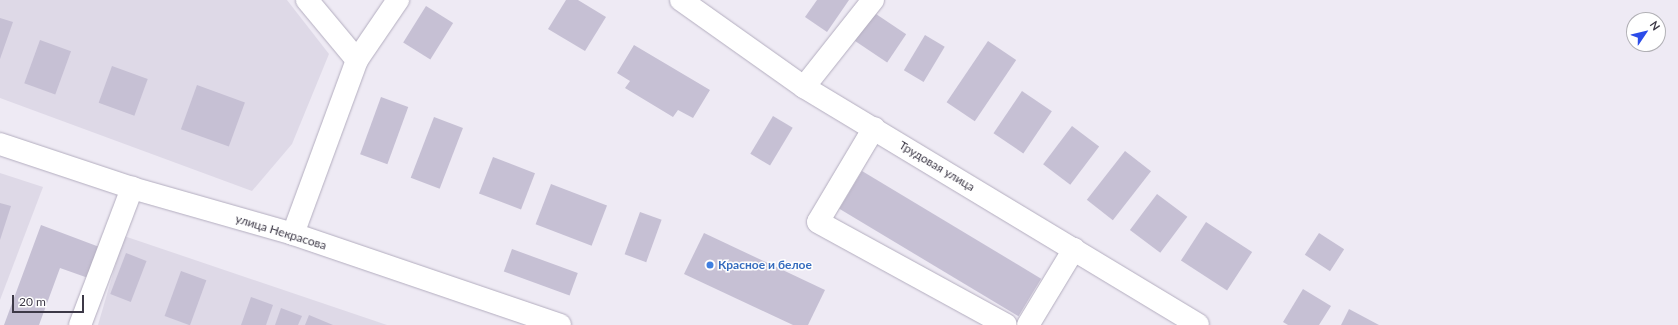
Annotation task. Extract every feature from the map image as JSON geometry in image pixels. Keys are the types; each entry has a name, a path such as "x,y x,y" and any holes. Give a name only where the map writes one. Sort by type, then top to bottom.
{"street":[{"path":"307,0 357,60"},
{"path":"293,234 357,60 398,0"},
{"name":"Трудовая улица","path":"681,0 804,87 1198,325"},
{"path":"804,87 874,0"},
{"path":"874,128 818,222 1006,325"},
{"name":"улица Некрасова","path":"0,144 132,188 293,234 560,325"},
{"path":"80,325 132,188"},
{"path":"1028,325 1074,249"}],"shaded area":[{"path":"0,0 287,0 329,54 292,144 252,191 0,98"},
{"path":"0,173 43,187 0,300"},
{"path":"124,236 387,325 98,325"}],"building":[{"path":"566,0 578,0 606,17 585,51 548,29"},
{"path":"817,0 849,0 827,32 805,17"},
{"path":"426,6 453,23 430,59 403,42"},
{"path":"873,12 906,34 887,63 854,40"},
{"path":"0,18 13,22 0,59"},
{"path":"925,35 945,47 924,82 904,70"},
{"path":"40,40 71,51 55,95 24,83"},
{"path":"988,41 1016,60 975,121 947,102"},
{"path":"634,45 710,90 693,118 678,110 673,117 625,88 630,81 617,73"},
{"path":"112,66 148,79 134,116 99,103"},
{"path":"197,85 245,102 229,147 181,129"},
{"path":"1022,91 1052,111 1023,153 993,133"},
{"path":"381,97 408,107 387,164 360,154"},
{"path":"773,116 793,128 770,166 750,154"},
{"path":"434,117 463,128 440,189 411,178"},
{"path":"1072,126 1099,146 1070,185 1043,164"},
{"path":"1125,151 1151,171 1113,220 1087,200"},
{"path":"493,157 535,173 521,210 479,193"},
{"path":"862,171 1041,279 1018,316 839,209"},
{"path":"551,184 607,206 592,246 536,224"},
{"path":"1157,194 1187,217 1160,253 1130,230"},
{"path":"0,203 11,206 0,240"},
{"path":"640,212 662,220 646,262 625,254"},
{"path":"1206,222 1252,252 1227,291 1181,261"},
{"path":"41,225 102,248 91,279 60,268 39,325 4,325"},
{"path":"704,233 825,290 808,325 793,325 684,274"},
{"path":"1319,233 1344,249 1330,271 1305,255"},
{"path":"512,249 578,273 570,295 504,272"},
{"path":"126,253 147,261 131,302 110,294"},
{"path":"181,271 206,280 190,325 165,316"},
{"path":"1303,289 1331,306 1319,325 1288,325 1283,322"},
{"path":"251,297 273,305 266,325 241,325"},
{"path":"281,308 302,316 298,325 275,325"},
{"path":"1349,309 1379,325 1341,325"},
{"path":"309,315 333,325 305,325"}],"place":[{"name":"Красное и белое","path":"710,265"}]}
